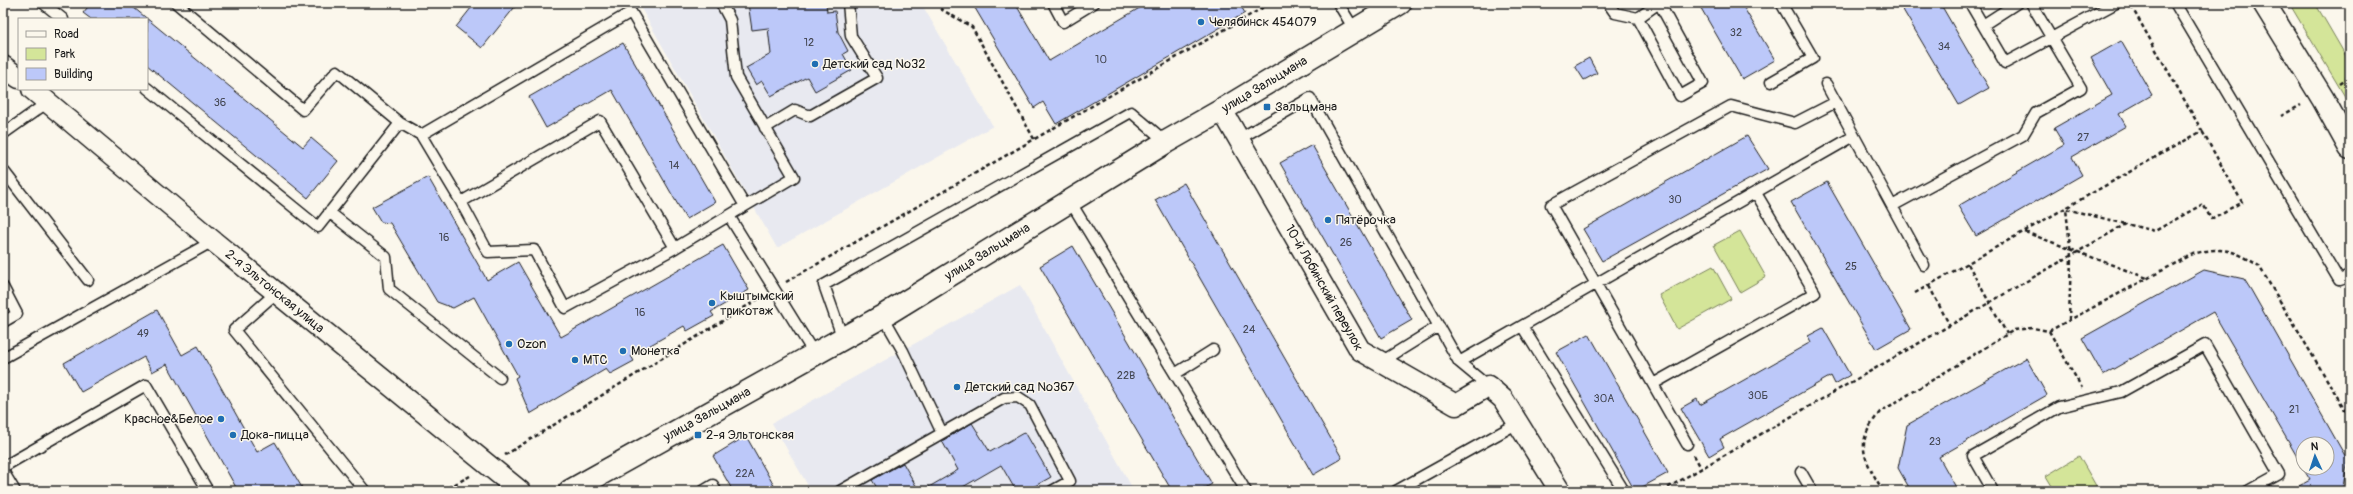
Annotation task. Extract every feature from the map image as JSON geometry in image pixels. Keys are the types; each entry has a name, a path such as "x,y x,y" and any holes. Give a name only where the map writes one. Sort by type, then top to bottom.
{"street":[{"name":"улица Зальцмана","path":"570,491 883,316 1166,142 1400,3"},
{"path":"2264,3 2323,99 2350,148"},
{"path":"3,66 18,77"},
{"name":"2-я Эльтонская улица","path":"33,90 276,293 487,466 520,491"},
{"name":"10-й Лобинский переулок","path":"1222,110 1360,350 1456,405 1488,386"},
{"path":"1488,386 1503,399 1560,491"}],"lane":[{"path":"43,3 62,18"},
{"path":"176,3 303,110 336,71 400,123 421,135 461,202 488,252 534,250 565,308 675,248 794,177 736,77 730,20 721,3"},
{"path":"765,128 795,110 810,116 877,78 851,36 848,3"},
{"path":"1053,3 1063,22 1094,3"},
{"path":"1338,3 1354,29"},
{"path":"1608,3 1615,13 1638,18 1659,3 1703,83 1680,96 1638,18"},
{"path":"1771,82 1813,58 1781,3"},
{"path":"1970,3 2005,63 2116,3"},
{"path":"1982,25 2017,3"},
{"path":"1892,206 2023,135 2036,113 2081,88 2031,3"},
{"path":"2174,3 2339,280 2350,276"},
{"path":"421,135 631,12 745,206"},
{"path":"1826,84 1924,265"},
{"path":"148,89 318,227 400,123"},
{"path":"1238,139 1310,98 1460,362 1488,386"},
{"path":"3,134 48,102"},
{"path":"1688,444 1551,205 1731,106 1795,123 1836,102"},
{"path":"843,339 824,285 1131,112 1166,142"},
{"path":"461,202 600,121 675,248"},
{"path":"1460,362 1854,136"},
{"path":"3,170 88,280"},
{"path":"1654,384 1815,293 1756,193"},
{"path":"1070,201 1246,491"},
{"path":"329,212 386,257 389,289 500,378"},
{"path":"729,216 815,355"},
{"path":"3,358 213,241"},
{"path":"3,287 17,314 3,322"},
{"path":"276,293 234,330 365,491"},
{"path":"883,316 903,351 942,433"},
{"path":"1381,362 1439,326"},
{"path":"1522,326 1624,491"},
{"path":"1993,491 1973,456 2059,407 2121,392 2205,345 2279,474 2248,491"},
{"path":"1175,374 1213,350"},
{"path":"3,467 146,385 208,491"},
{"path":"840,491 1004,398 1018,397 1030,405 1070,481 1052,491"},
{"path":"1396,491 1518,423"},
{"path":"3,471 15,491"},
{"path":"1801,472 1812,491"},
{"path":"703,491 712,485 716,491"}],"path":[{"path":"936,3 939,8 972,27 1034,139"},
{"path":"442,491 487,466 774,289 1270,3"},
{"path":"2066,209 2155,231 2203,204 2211,220 2242,202 2130,3"},
{"path":"2340,83 2350,76"},
{"path":"2281,116 2301,105"},
{"path":"1915,294 2202,131"},
{"path":"2066,209 2071,256 2069,320"},
{"path":"1662,491 2126,224"},
{"path":"2024,232 2148,278"},
{"path":"1883,491 1864,459 1862,443 1868,426 1880,412 2014,330 2033,328 2049,331 2193,254 2210,249 2239,253 2259,266 2350,418"},
{"path":"1968,264 2007,334"},
{"path":"1929,286 1950,326"},
{"path":"2049,331 2089,400"}],"shaded area":[{"name":"Детский сад №32","path":"638,3 921,3 993,126 777,248"},
{"name":"Детский сад №367","path":"1020,285 1134,491 811,491 772,423"}],"green space":[{"path":"2289,3 2315,3 2350,63 2350,105"},
{"path":"1740,231 1766,277 1740,292 1714,245"},
{"path":"1713,266 1731,299 1677,329 1659,295"},
{"path":"2079,456 2099,491 2055,491 2046,476"}],"building":[{"path":"91,3 128,3 146,18 90,18 83,13"},
{"path":"475,3 518,3 482,48 456,27"},
{"path":"748,3 826,3 827,12 835,11 838,32 848,51 843,54 852,70 815,91 807,77 771,96 762,81 756,85 746,68 771,54 768,28 752,30"},
{"path":"972,3 1015,3 1049,61 1148,3 1239,3 1245,13 1056,124 1043,102 1034,108"},
{"path":"1698,3 1741,3 1775,60 1742,79"},
{"path":"1899,3 1940,3 1989,88 1959,105"},
{"path":"148,19 303,147 311,138 338,161 308,198 148,66"},
{"path":"2121,41 2152,95 2119,114 2126,126 2072,157 2082,175 1976,236 1958,206 2064,145 2054,128 2112,95 2091,58"},
{"path":"623,43 715,202 686,219 612,90 546,128 529,97"},
{"path":"1589,58 1597,73 1584,80 1575,66"},
{"path":"1747,136 1768,169 1602,261 1583,229"},
{"path":"1312,145 1412,320 1381,338 1280,163"},
{"path":"428,177 487,280 518,262 561,337 723,245 749,290 711,312 714,316 687,331 684,326 631,356 634,361 610,374 606,369 530,414 515,378 518,376 474,297 453,308 437,302 390,223 381,222 372,207"},
{"path":"1827,182 1911,329 1876,349 1791,202"},
{"path":"1184,183 1342,458 1313,475 1155,200"},
{"path":"1073,246 1212,484 1200,491 1172,491 1040,266"},
{"path":"2204,270 2244,279 2334,436 2295,436 2295,453 2213,312 2103,375 2082,338"},
{"path":"157,310 182,355 198,346 257,452 275,442 304,491 238,491 167,364 152,372 144,357 81,392 64,363"},
{"path":"1823,328 1850,375 1835,384 1831,376 1720,439 1724,447 1709,456 1681,408 1697,399 1700,405 1811,342 1808,336"},
{"path":"1589,334 1668,473 1635,491 1556,352"},
{"path":"2026,358 2047,395 1939,457 1958,491 1911,491 1898,468 1907,425"},
{"path":"972,423 990,452 1025,432 1051,477 1026,491 1016,491 1001,465 956,491 922,491 958,470 942,441"},
{"path":"746,436 777,491 733,491 713,456"},
{"path":"2335,438 2348,461 2342,491 2290,491 2310,480 2308,476 2335,476"},
{"path":"903,463 919,491 879,491 872,480"}],"place":[{"name":"Челябинск 454079","path":"1201,22"},
{"name":"Детский сад №32","path":"815,64"},
{"name":"Зальцмана","path":"1267,107"},
{"name":"Пятёрочка","path":"1328,220"},
{"name":"Кыштымский трикотаж","path":"712,303"},
{"name":"Ozon","path":"509,344"},
{"name":"Монетка","path":"623,351"},
{"name":"МТС","path":"575,360"},
{"name":"Детский сад №367","path":"957,387"},
{"name":"Красное&Белое","path":"221,419"},
{"name":"Дока-пицца","path":"233,435"},
{"name":"2-я Эльтонская","path":"698,435"}]}
